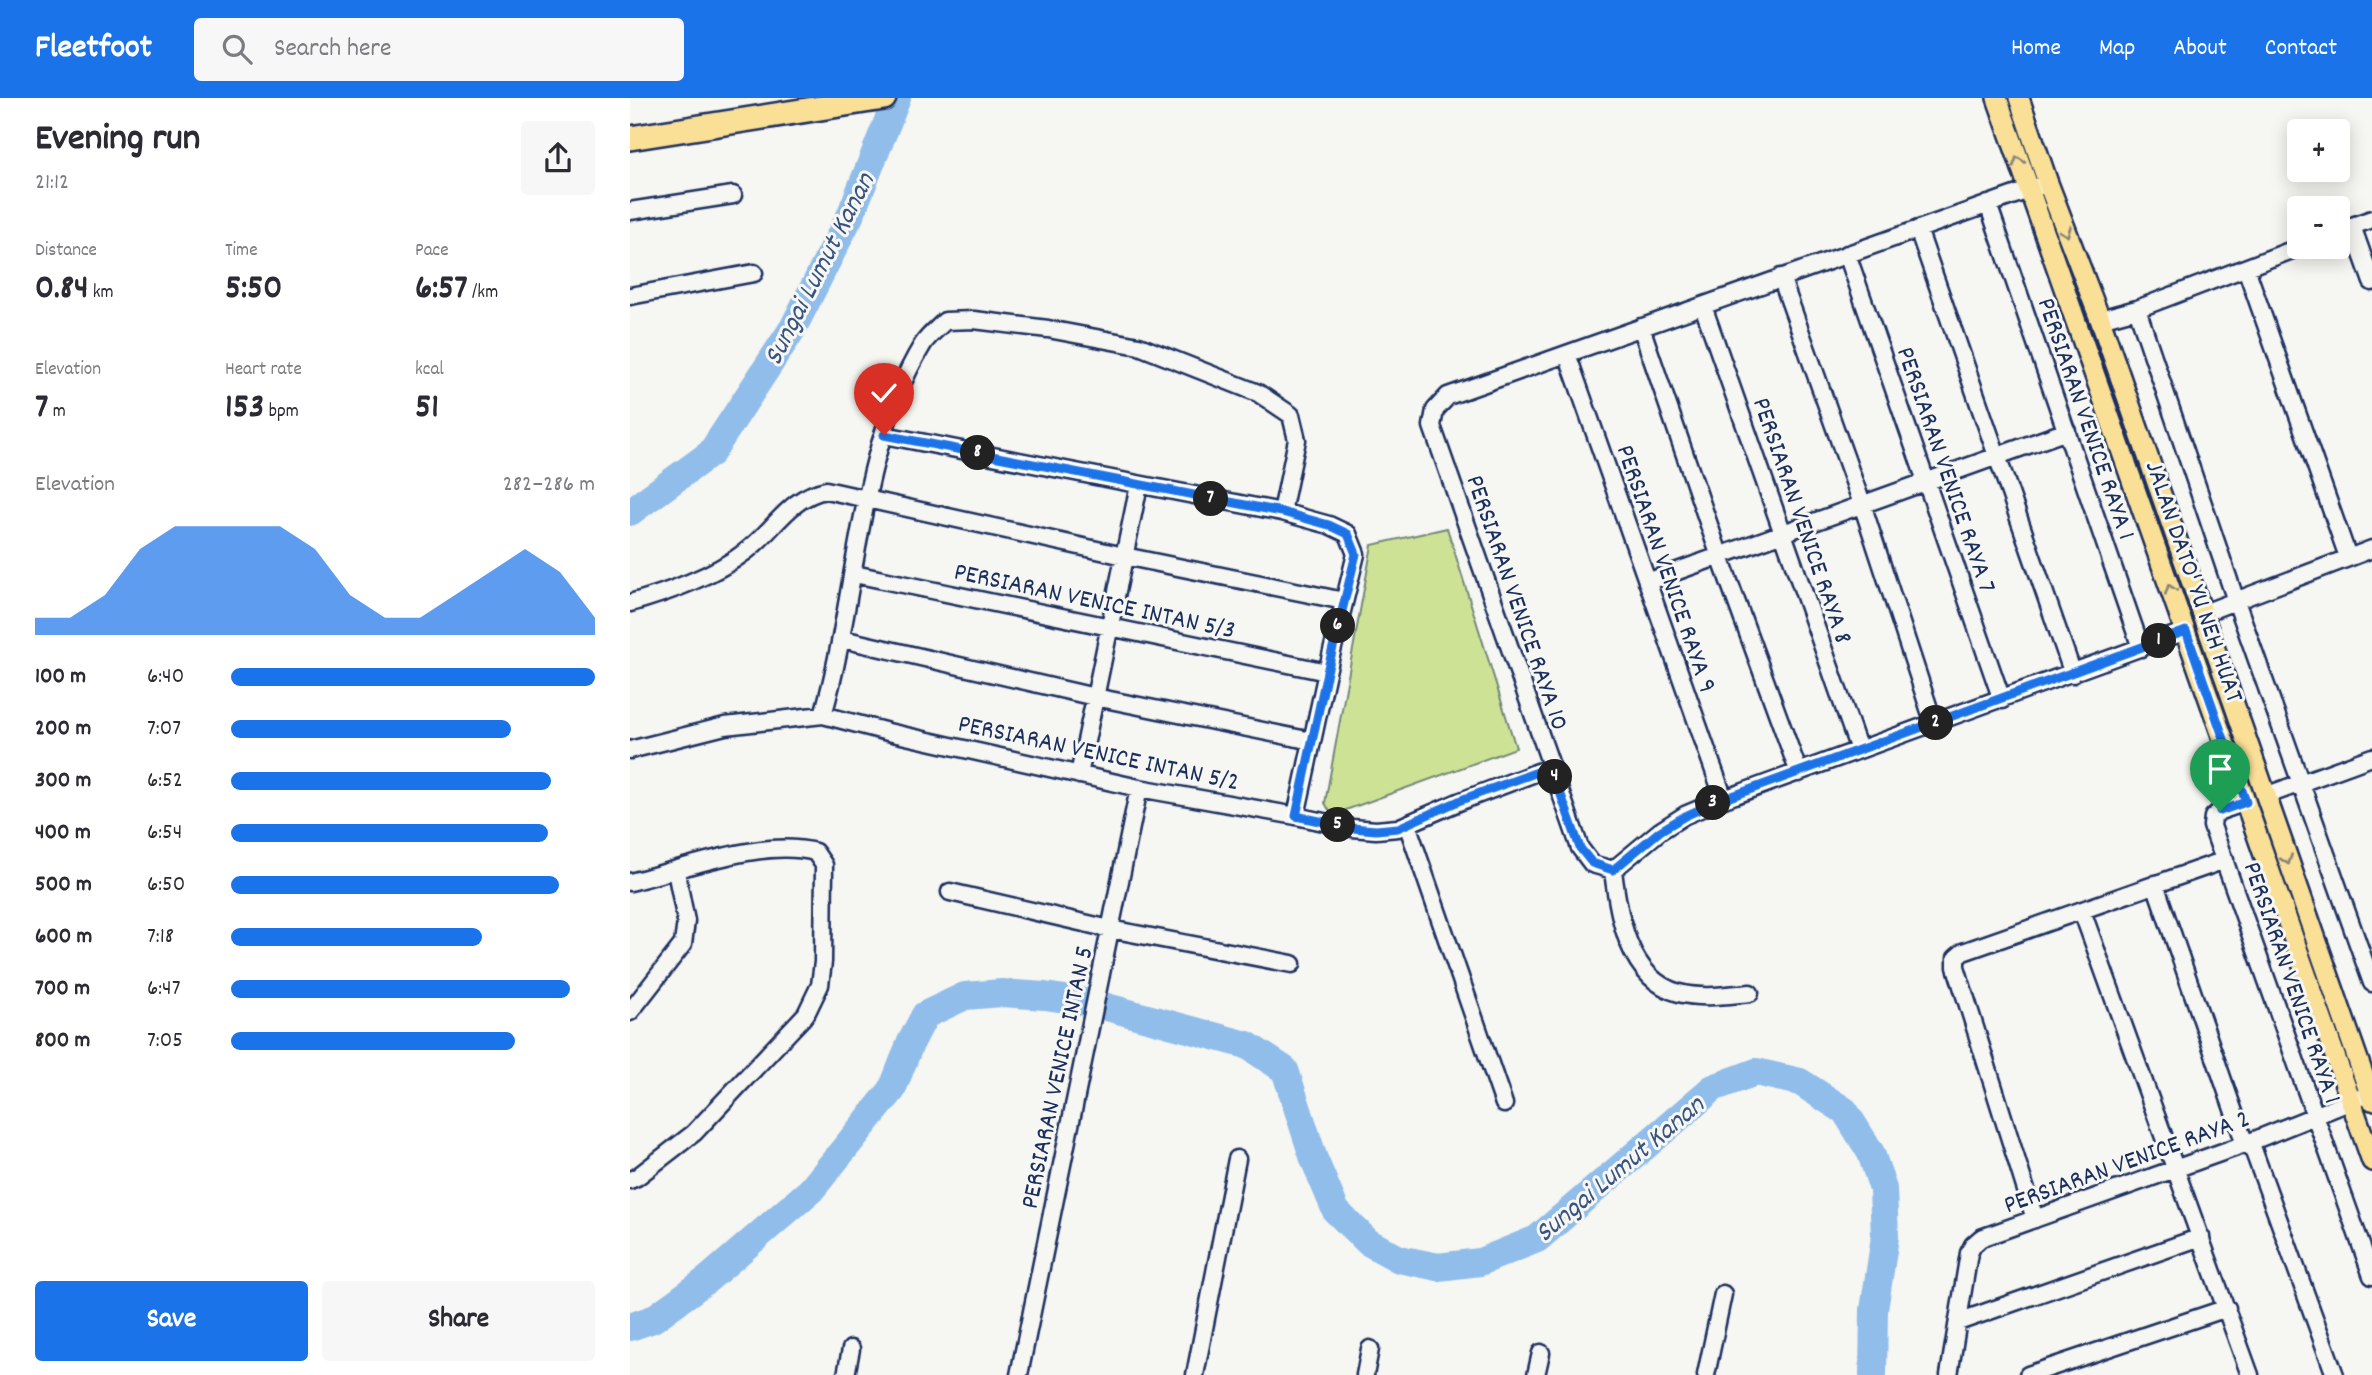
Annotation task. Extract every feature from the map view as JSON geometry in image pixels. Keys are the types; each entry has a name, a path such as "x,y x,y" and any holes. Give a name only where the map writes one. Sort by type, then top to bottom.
{"highway":[{"path":"630,138 884,98"}],"main road":[{"name":"JALAN DATO' YU NEH HUAT","path":"1997,98 2228,751 2249,789 2255,794 2255,799"},
{"name":"JALAN DATO' YU NEH HUAT","path":"2019,98 2100,319 2201,614 2255,799 2371,1097"},
{"path":"2134,485 2154,478"},
{"path":"2255,799 2258,805 2261,848 2372,1161"}],"street":[{"path":"1567,354 2048,183"},
{"path":"630,211 733,195"},
{"name":"PERSIARAN VENICE RAYA 1","path":"1989,204 2141,648"},
{"path":"2350,226 2372,219"},
{"path":"1918,229 2073,674"},
{"path":"2350,238 2372,282"},
{"path":"2100,319 2137,309 2287,252"},
{"name":"PERSIARAN VENICE RAYA 7","path":"1847,254 2002,700"},
{"path":"2246,268 2348,557"},
{"path":"631,292 754,273"},
{"path":"1781,277 1862,503 1934,724"},
{"name":"PERSIARAN VENICE RAYA 8","path":"1703,306 1859,750"},
{"path":"2137,309 2236,601 2372,983"},
{"path":"823,715 842,639 866,500 884,435 897,397 924,342 945,321 974,320 1048,329 1139,346 1258,393 1291,415 1297,440 1282,512"},
{"path":"1641,327 1798,773"},
{"name":"PERSIARAN VENICE RAYA 10","path":"1567,354 1448,396 1435,410 1432,426 1580,848 1592,863 1613,870"},
{"name":"PERSIARAN VENICE RAYA 9","path":"1567,354 1724,799"},
{"path":"1647,582 2067,431"},
{"path":"884,435 1282,512 1329,525 1348,534 1356,554 1296,816"},
{"path":"1079,775 1139,485"},
{"path":"630,603 656,596 730,562 746,552 803,497 826,490 1344,601"},
{"path":"2201,614 2372,549"},
{"name":"PERSIARAN VENICE INTAN 5/3","path":"854,573 1327,672"},
{"path":"1750,993 1704,996 1677,993 1652,978 1636,956 1625,934 1617,906 1613,870 1660,831 1685,816 1724,799 2186,631"},
{"path":"842,639 1095,697 1312,741"},
{"name":"PERSIARAN VENICE INTAN 5/2","path":"630,750 725,726 823,715 1139,788 1352,828 1376,830 1398,828 1461,800 1551,767"},
{"path":"2255,799 2372,757"},
{"name":"PERSIARAN VENICE INTAN 5","path":"1019,1375 1139,788"},
{"name":"PERSIARAN VENICE RAYA 1","path":"2255,799 2220,811 2213,817 2212,826 2372,1276"},
{"path":"1407,824 1503,1104"},
{"path":"630,883 759,849 796,847 815,852 824,865 820,985 806,1014 694,1133 630,1180"},
{"path":"2035,1219 1956,967 1956,958 1963,952 2225,860"},
{"path":"630,1012 683,944 685,921 676,871"},
{"path":"2155,884 2247,1143 2335,1375"},
{"path":"950,892 1110,929 1292,964"},
{"path":"2082,911 2250,1375"},
{"name":"PERSIARAN VENICE RAYA 2","path":"1958,1322 1969,1253 1981,1238 2247,1143 2350,1101 2371,1097"},
{"path":"1195,1375 1237,1159"},
{"path":"1949,1375 1958,1322 2201,1237"},
{"path":"1706,1375 1723,1294"},
{"path":"2028,1375 2227,1308"},
{"path":"846,1375 851,1349"},
{"path":"1365,1375 1370,1349"},
{"path":"1536,1375 1541,1353"}],"green space":[{"path":"1447,528 1516,748 1332,815 1325,803 1372,545"}],"waterway":[{"name":"Sungai Lumut Kanan","path":"630,512 711,453 793,328 850,216 897,98"},
{"name":"Sungai Lumut Kanan","path":"630,1327 653,1319 708,1279 811,1190 892,1090 925,1015 965,996 1002,993 1092,1003 1247,1045 1285,1070 1314,1159 1336,1211 1368,1242 1399,1259 1438,1267 1480,1262 1537,1239 1713,1088 1756,1072 1800,1082 1845,1111 1871,1153 1883,1189 1885,1237 1874,1310 1873,1375"}],"route":[{"path":"884,435 1282,512 1329,525 1348,534 1356,554 1296,816 1352,828 1398,828 1461,800 1551,767 1580,848 1592,863 1613,870 1660,831 1716,802 2186,631 2246,802 2220,811"}]}
